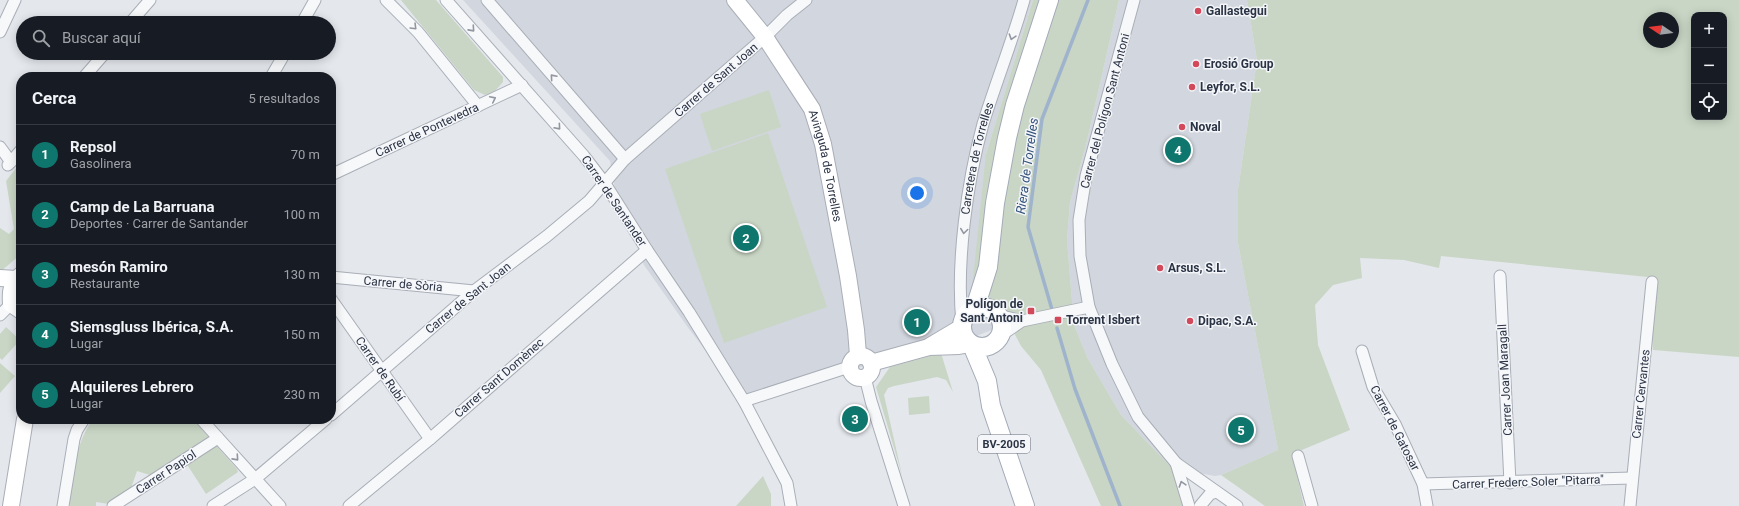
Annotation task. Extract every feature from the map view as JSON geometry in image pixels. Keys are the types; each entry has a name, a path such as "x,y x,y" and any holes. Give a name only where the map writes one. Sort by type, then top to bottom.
{"main road":[{"name":"Carretera de Torrelles","path":"975,308 988,267 995,203 1005,146 1015,105 1049,0"},
{"name":"Carretera de Torrelles","path":"988,267 996,313"},
{"path":"975,308 985,307 996,313"},
{"name":"BV-2005","path":"975,308 969,311 962,325 965,338 971,345 987,381 991,406 1025,506"},
{"name":"BV-2005","path":"987,381 1002,325 996,313"},
{"path":"971,345 983,348 997,340"}],"street":[{"path":"0,32 15,0"},
{"path":"136,16 150,0"},
{"path":"306,16 315,0"},
{"path":"386,0 418,32 478,106"},
{"name":"Carrer de Santander","path":"446,0 584,156 604,182 647,250 689,312 744,401 787,483 791,506"},
{"path":"487,0 625,159"},
{"name":"Avinguda de Torrelles","path":"735,0 764,37 812,109 823,144 848,276 861,366"},
{"name":"Carrer de Sant Joan","path":"336,411 474,291 547,236 589,201 625,159 787,15 806,0"},
{"name":"Carretera de Torrelles","path":"962,325 960,303 962,244 971,179 983,125 1024,0"},
{"name":"Carrer del Polígon Sant Antoni","path":"1134,0 1086,176 1079,220 1080,256 1089,307 1112,364 1138,416 1176,463"},
{"path":"88,72 99,60"},
{"path":"274,72 281,60"},
{"name":"Carrer de Pontevedra","path":"336,173 522,86"},
{"path":"0,148 9,164 16,156"},
{"name":"Carrer Sant Domènec","path":"349,506 430,439 647,250"},
{"name":"Carrer Joan Maragall","path":"1500,276 1510,483"},
{"path":"0,278 16,277"},
{"name":"Carrer de Sòria","path":"336,277 474,291"},
{"path":"0,315 11,300 13,285 16,281"},
{"name":"Carrer Cervantes","path":"1630,506 1652,282"},
{"name":"Carrer de Rubí","path":"336,306 430,439"},
{"path":"997,340 1022,321 1089,307"},
{"path":"996,313 1022,321"},
{"path":"929,347 962,325"},
{"path":"744,401 929,347 971,345"},
{"name":"Carrer de Gatosar","path":"1362,350 1373,387 1395,424 1423,484 1427,506"},
{"path":"861,366 904,506"},
{"path":"11,506 24,424"},
{"path":"63,506 74,438 81,424"},
{"path":"205,424 280,506"},
{"path":"213,506 255,479 320,424"},
{"name":"Carrer Papiol","path":"113,506 218,438"},
{"path":"1298,456 1312,506"},
{"path":"1176,463 1237,506"},
{"path":"1176,463 1189,506"},
{"name":"Carrer Frederc Soler \"Pitarra\"","path":"1423,484 1510,483 1632,478"},
{"path":"1200,506 1210,494 1216,492"}],"shaded area":[{"path":"463,0 1033,0 986,154 987,297 1002,305 1009,323 959,343 862,367 836,371 748,405 689,329 644,265 615,189 610,161"},
{"path":"1119,0 1247,0 1257,60 1238,190 1238,243 1278,450 1221,475 1215,476 1172,468 1121,415 1088,359 1074,325 1067,240 1070,202 1086,145"}],"green space":[{"path":"401,0 436,0 503,77 503,82 495,91 485,95 474,90"},
{"path":"1033,0 1119,0 1086,145 1070,202 1067,240 1074,325 1088,359 1121,415 1172,468 1183,506 1101,506 1041,370 1021,346 1009,323 1002,305 987,297 971,298 986,154"},
{"path":"1247,0 1739,0 1739,357 1653,350 1648,277 1441,256 1439,268 1404,260 1360,258 1362,278 1333,285 1315,305 1318,345 1350,430 1292,454 1304,506 1265,506 1221,475 1278,450 1238,243 1238,190 1257,60"},
{"path":"769,90 781,127 712,151 700,114"},
{"path":"768,133 827,307 724,343 665,169"},
{"path":"16,168 16,258 0,272 0,228 9,234 14,229 6,181"},
{"path":"6,327 16,336 16,344 2,360 0,358 0,334"},
{"path":"941,353 953,392 946,380 937,377 888,388 884,395 902,475 876,387 890,367"},
{"path":"0,363 15,376 0,393"},
{"path":"929,396 930,413 909,415 908,398"},
{"path":"90,424 197,424 238,472 206,494 181,455 153,476 137,471 131,488 109,504 96,502 96,506 70,506 69,498 76,457"},
{"path":"763,476 771,494 771,506 736,506"}],"waterway":[{"name":"Riera de Torrelles","path":"1053,313 1028,227 1042,119 1088,0"},
{"name":"Riera de Torrelles","path":"1057,328 1075,389 1120,506"}],"place":[{"name":"Gallastegui","path":"1198,11"},
{"name":"Erosió Group","path":"1196,64"},
{"name":"Leyfor, S.L.","path":"1192,87"},
{"name":"Noval","path":"1182,127"},
{"name":"Siemsgluss Ibérica, S.A.","path":"1178,150"},
{"name":"Camp de La Barruana","path":"746,238"},
{"name":"Arsus, S.L.","path":"1160,268"},
{"name":"Polígon de Sant Antoni","path":"1031,311"},
{"name":"Torrent Isbert","path":"1058,320"},
{"name":"Dipac, S.A.","path":"1190,321"},
{"name":"Repsol","path":"917,322"},
{"name":"mesón Ramiro","path":"855,419"},
{"name":"Alquileres Lebrero","path":"1241,430"}]}
